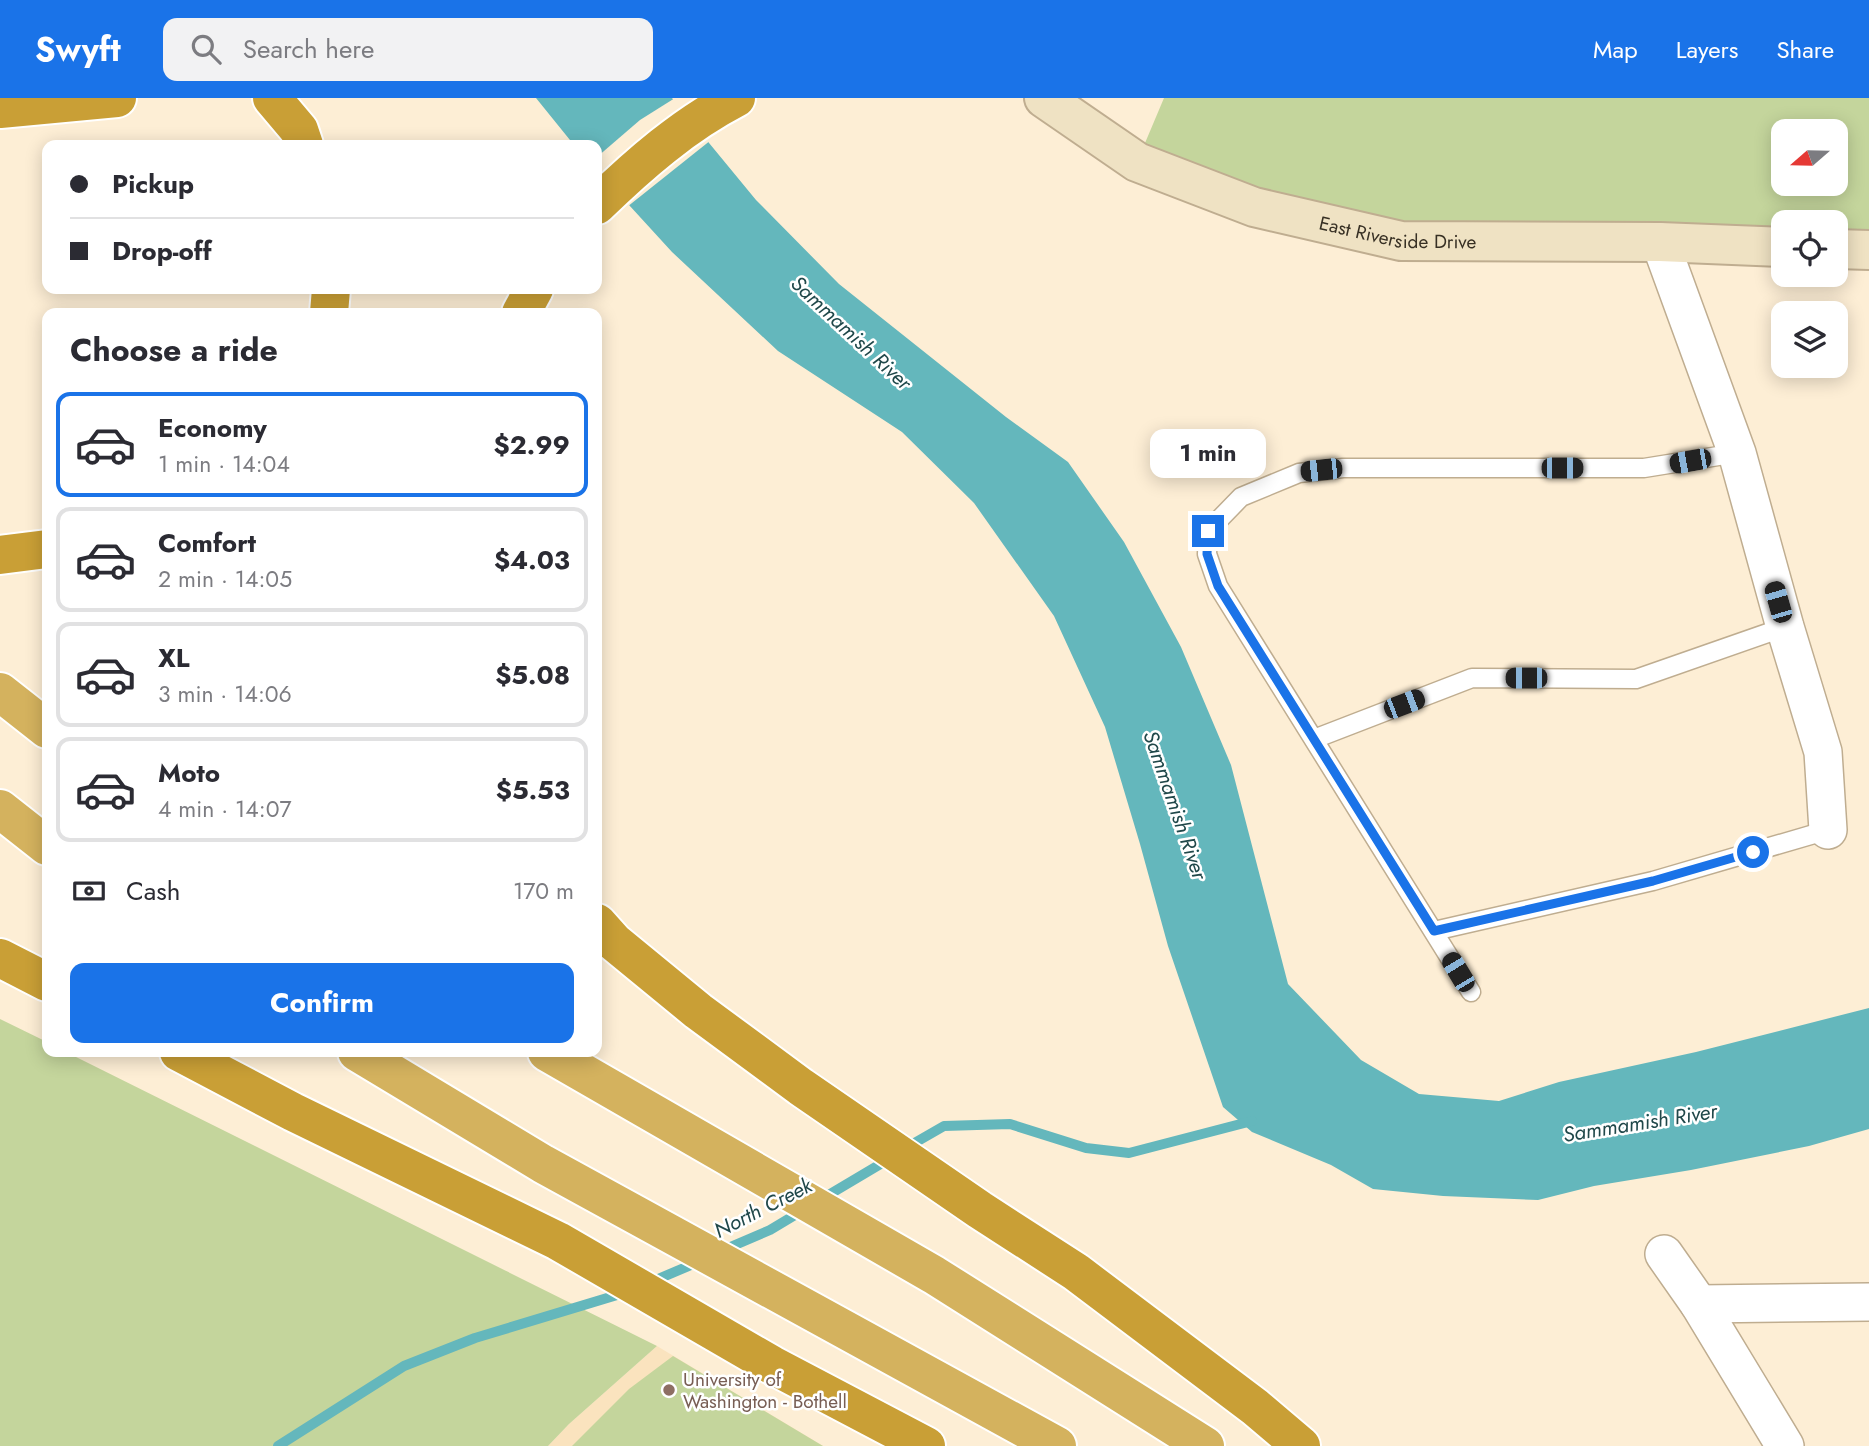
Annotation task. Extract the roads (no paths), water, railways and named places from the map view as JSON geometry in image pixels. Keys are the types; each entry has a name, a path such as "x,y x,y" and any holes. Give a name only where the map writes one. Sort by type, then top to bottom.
{"highway":[{"path":"0,109 117,98"},
{"path":"272,98 299,130 302,140"},
{"path":"602,200 631,171 673,138 736,98"},
{"path":"0,555 42,550"},
{"path":"0,692 42,725"},
{"path":"0,808 42,842"},
{"path":"602,929 614,942 698,1011 801,1087 980,1210 1076,1272 1255,1407 1301,1446"},
{"path":"0,958 42,979"},
{"path":"188,1057 293,1112 558,1241 772,1365 926,1446"},
{"path":"365,1057 543,1164 1057,1446"},
{"path":"555,1057 934,1275 1205,1446"},
{"path":"874,1419 911,1446"}],"main road":[{"name":"East Riverside Drive","path":"1044,98 1137,162 1254,207 1401,241 1660,242 1771,247"},
{"path":"1848,249 1869,250"}],"street":[{"path":"1660,242 1737,453 1823,752 1828,830"},
{"path":"1664,1254 1699,1304 1785,1446"},
{"path":"1699,1304 1869,1301"}],"lane":[{"path":"1471,992 1218,586 1207,554 1208,531 1241,497 1299,473 1343,468 1644,468 1737,453"},
{"path":"1314,739 1472,678 1636,678 1785,627"},
{"path":"1434,931 1653,881 1828,830"}],"water":[{"name":"Sammamish River","path":"536,98 672,98 756,200 839,284 1006,417 1068,462 1124,542 1181,647 1231,765 1288,984 1361,1060 1419,1094 1499,1101 1559,1082 1696,1052 1869,1008 1869,1129 1809,1146 1594,1186 1538,1200 1443,1196 1373,1189 1331,1165 1252,1132 1223,1107 1168,946 1105,727 1054,616 974,503 902,432 778,351 672,252 602,175 602,140 570,140"}],"waterway":[{"name":"North Creek","path":"904,1149 944,1126 1010,1124 1086,1148 1129,1153 1252,1121"},
{"name":"North Creek","path":"820,1200 889,1159"},
{"name":"North Creek","path":"721,1251 770,1230 805,1209"},
{"name":"North Creek","path":"651,1282 698,1262"},
{"name":"North Creek","path":"278,1446 404,1366 475,1338 627,1292"}],"place":[{"name":"University of Washington - Bothell","path":"669,1390"}]}
